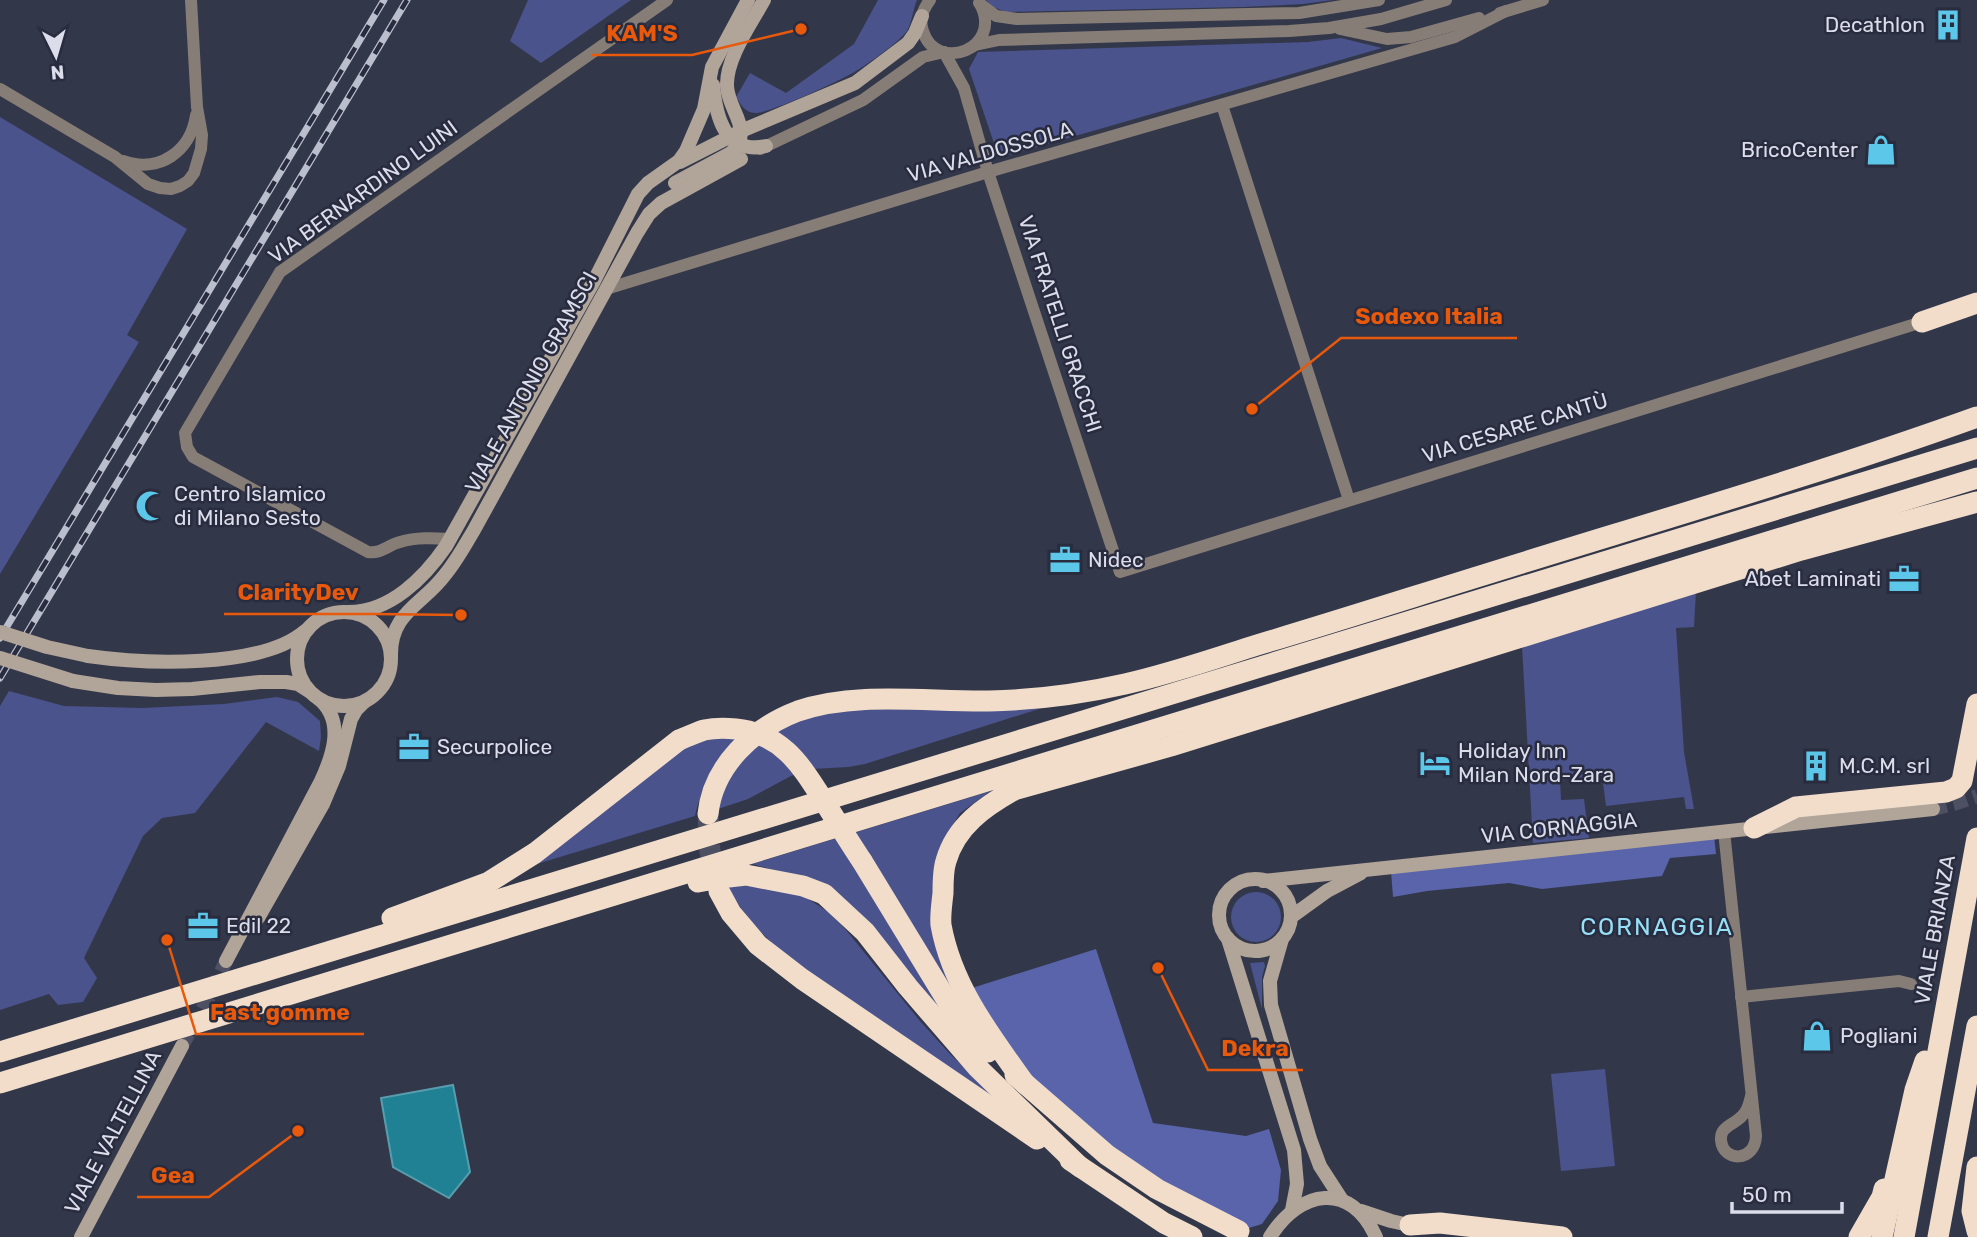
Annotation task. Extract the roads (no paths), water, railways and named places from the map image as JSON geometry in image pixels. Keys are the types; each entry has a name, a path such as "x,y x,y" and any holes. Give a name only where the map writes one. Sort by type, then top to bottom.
{"highway":[{"path":"1922,322 1977,303"},
{"path":"1922,322 1977,315"},
{"path":"708,814 710,797 717,779 736,753 761,731 798,711 826,704 888,699 991,701 1041,698 1124,685 1842,464 1977,417"},
{"path":"0,1052 1977,448"},
{"path":"0,1083 1977,478"},
{"path":"1025,1084 980,1021 953,970 941,922 945,863 955,838 975,814 991,803 1014,790 1171,746 1801,550 1977,502"},
{"path":"1754,828 1796,807 1946,792 1956,788 1962,780 1977,704"},
{"path":"342,947 375,925 489,882 535,853 678,740 705,730 726,728 764,736 796,759 954,1012 982,1047 1107,1155 1157,1189 1240,1231"},
{"name":"VIALE BRIANZA","path":"1904,1237 1977,838"},
{"path":"319,986 384,981 691,884 720,878 746,875 803,886 824,894 865,932 977,1067 1080,1167"},
{"path":"719,891 731,912 758,944 802,979 1034,1137 1164,1223 1192,1237"},
{"path":"1882,1237 1915,1090 1947,1000"},
{"path":"1938,1237 1977,1026"},
{"path":"1859,1237 1882,1197 1897,1146 1906,1128"},
{"path":"1977,1167 1972,1212 1977,1231"},
{"path":"1407,1231 1440,1223 1562,1237"}],"main road":[{"name":"VIALE ANTONIO GRAMSCI","path":"349,612 361,612 376,607 409,587 431,567 450,539 594,281 638,194 648,183 679,161 687,151 706,103 709,76 748,0"},
{"path":"737,143 737,115 729,100 727,88 729,68 764,0"},
{"path":"737,143 855,83 908,43 926,5"},
{"path":"716,59 714,92 720,117 737,143 751,148 766,146"},
{"name":"VIALE ANTONIO GRAMSCI","path":"672,166 737,143"},
{"name":"VIALE ANTONIO GRAMSCI","path":"391,656 392,640 397,626 410,608 444,577 469,539 637,233 649,206 657,196 677,182 731,153 737,143"},
{"path":"0,632 47,647 88,656 158,662 263,653 298,637 309,628 327,615 339,612 364,616 379,626 387,639 391,656 386,681 356,710 351,719 339,766 323,804 230,959 321,781 334,744 334,725 329,710 301,678 297,662 300,642 309,628"},
{"path":"0,658 73,681 118,688 156,690 286,682 298,684 331,704 353,705 367,700"},
{"name":"VIA CORNAGGIA","path":"1263,881 1933,809"},
{"name":"VIA CORNAGGIA","path":"1291,917 1327,891 1369,869"},
{"path":"1292,1210 1297,1184 1294,1150 1228,939 1219,922 1223,899 1229,890 1239,883 1252,880 1273,885 1284,894 1289,905 1291,917 1273,965 1270,981 1271,1005 1313,1148 1320,1166 1342,1200"},
{"path":"1228,939 1239,947 1253,951 1269,948 1282,939"},
{"name":"VIALE VALTELLINA","path":"82,1237 183,1046"},
{"path":"1270,1237 1292,1210 1310,1200 1324,1197 1342,1200 1407,1231 1435,1231 1468,1237"},
{"path":"1360,1210 1376,1237"}],"street":[{"path":"0,89 115,157 148,184 171,189 188,181 194,173 201,149 191,0"},
{"name":"VIA BERNARDINO LUINI","path":"450,539 408,540 372,553 193,457 187,447 185,433 280,272 667,0"},
{"path":"978,2 996,16 1017,19 1299,13 1378,0"},
{"path":"766,146 863,100 923,57 944,52 956,53 999,40 1289,32 1381,19 1446,0"},
{"path":"1329,28 1387,39 1411,37 1543,0"},
{"name":"VIA FRATELLI GRACCHI","path":"978,2 985,16 985,26 963,68 964,88 988,172 1119,572"},
{"name":"VIA FRATELLI GRACCHI","path":"926,5 921,24 926,38 934,47 944,52 964,88"},
{"name":"VIA VALDOSSOLA","path":"606,289 988,172 1455,37 1506,11"},
{"path":"1222,105 1349,500"},
{"path":"115,157 146,165 173,155 192,133 197,107"},
{"name":"VIA CESARE CANTÙ","path":"1119,572 1922,322"},
{"path":"1724,831 1751,1096"},
{"path":"1741,997 1899,981 1911,985"}],"tunnel":[{"path":"1933,809 1977,796"},
{"path":"708,814 710,852 717,881"},
{"path":"182,1046 226,961"}],"railway":[{"path":"0,638 384,0"},
{"path":"0,678 407,0"}],"place":[{"name":"Decathlon","path":"1948,25"},
{"name":"KAM'S","path":"801,29"},
{"name":"BricoCenter","path":"1881,150"},
{"name":"Sodexo Italia","path":"1252,409"},
{"name":"Centro Islamico di Milano Sesto","path":"151,506"},
{"name":"Nidec","path":"1065,560"},
{"name":"Abet Laminati","path":"1904,579"},
{"name":"ClarityDev","path":"461,615"},
{"name":"Securpolice","path":"414,747"},
{"name":"Holiday Inn Milan Nord-Zara","path":"1435,763"},
{"name":"M.C.M. srl","path":"1816,766"},
{"name":"Edil 22","path":"203,926"},
{"name":"Fast gomme","path":"167,940"},
{"name":"Dekra","path":"1158,968"},
{"name":"Pogliani","path":"1817,1036"},
{"name":"Gea","path":"298,1131"}],"district":[{"name":"CORNAGGIA","path":"1657,927"}]}
